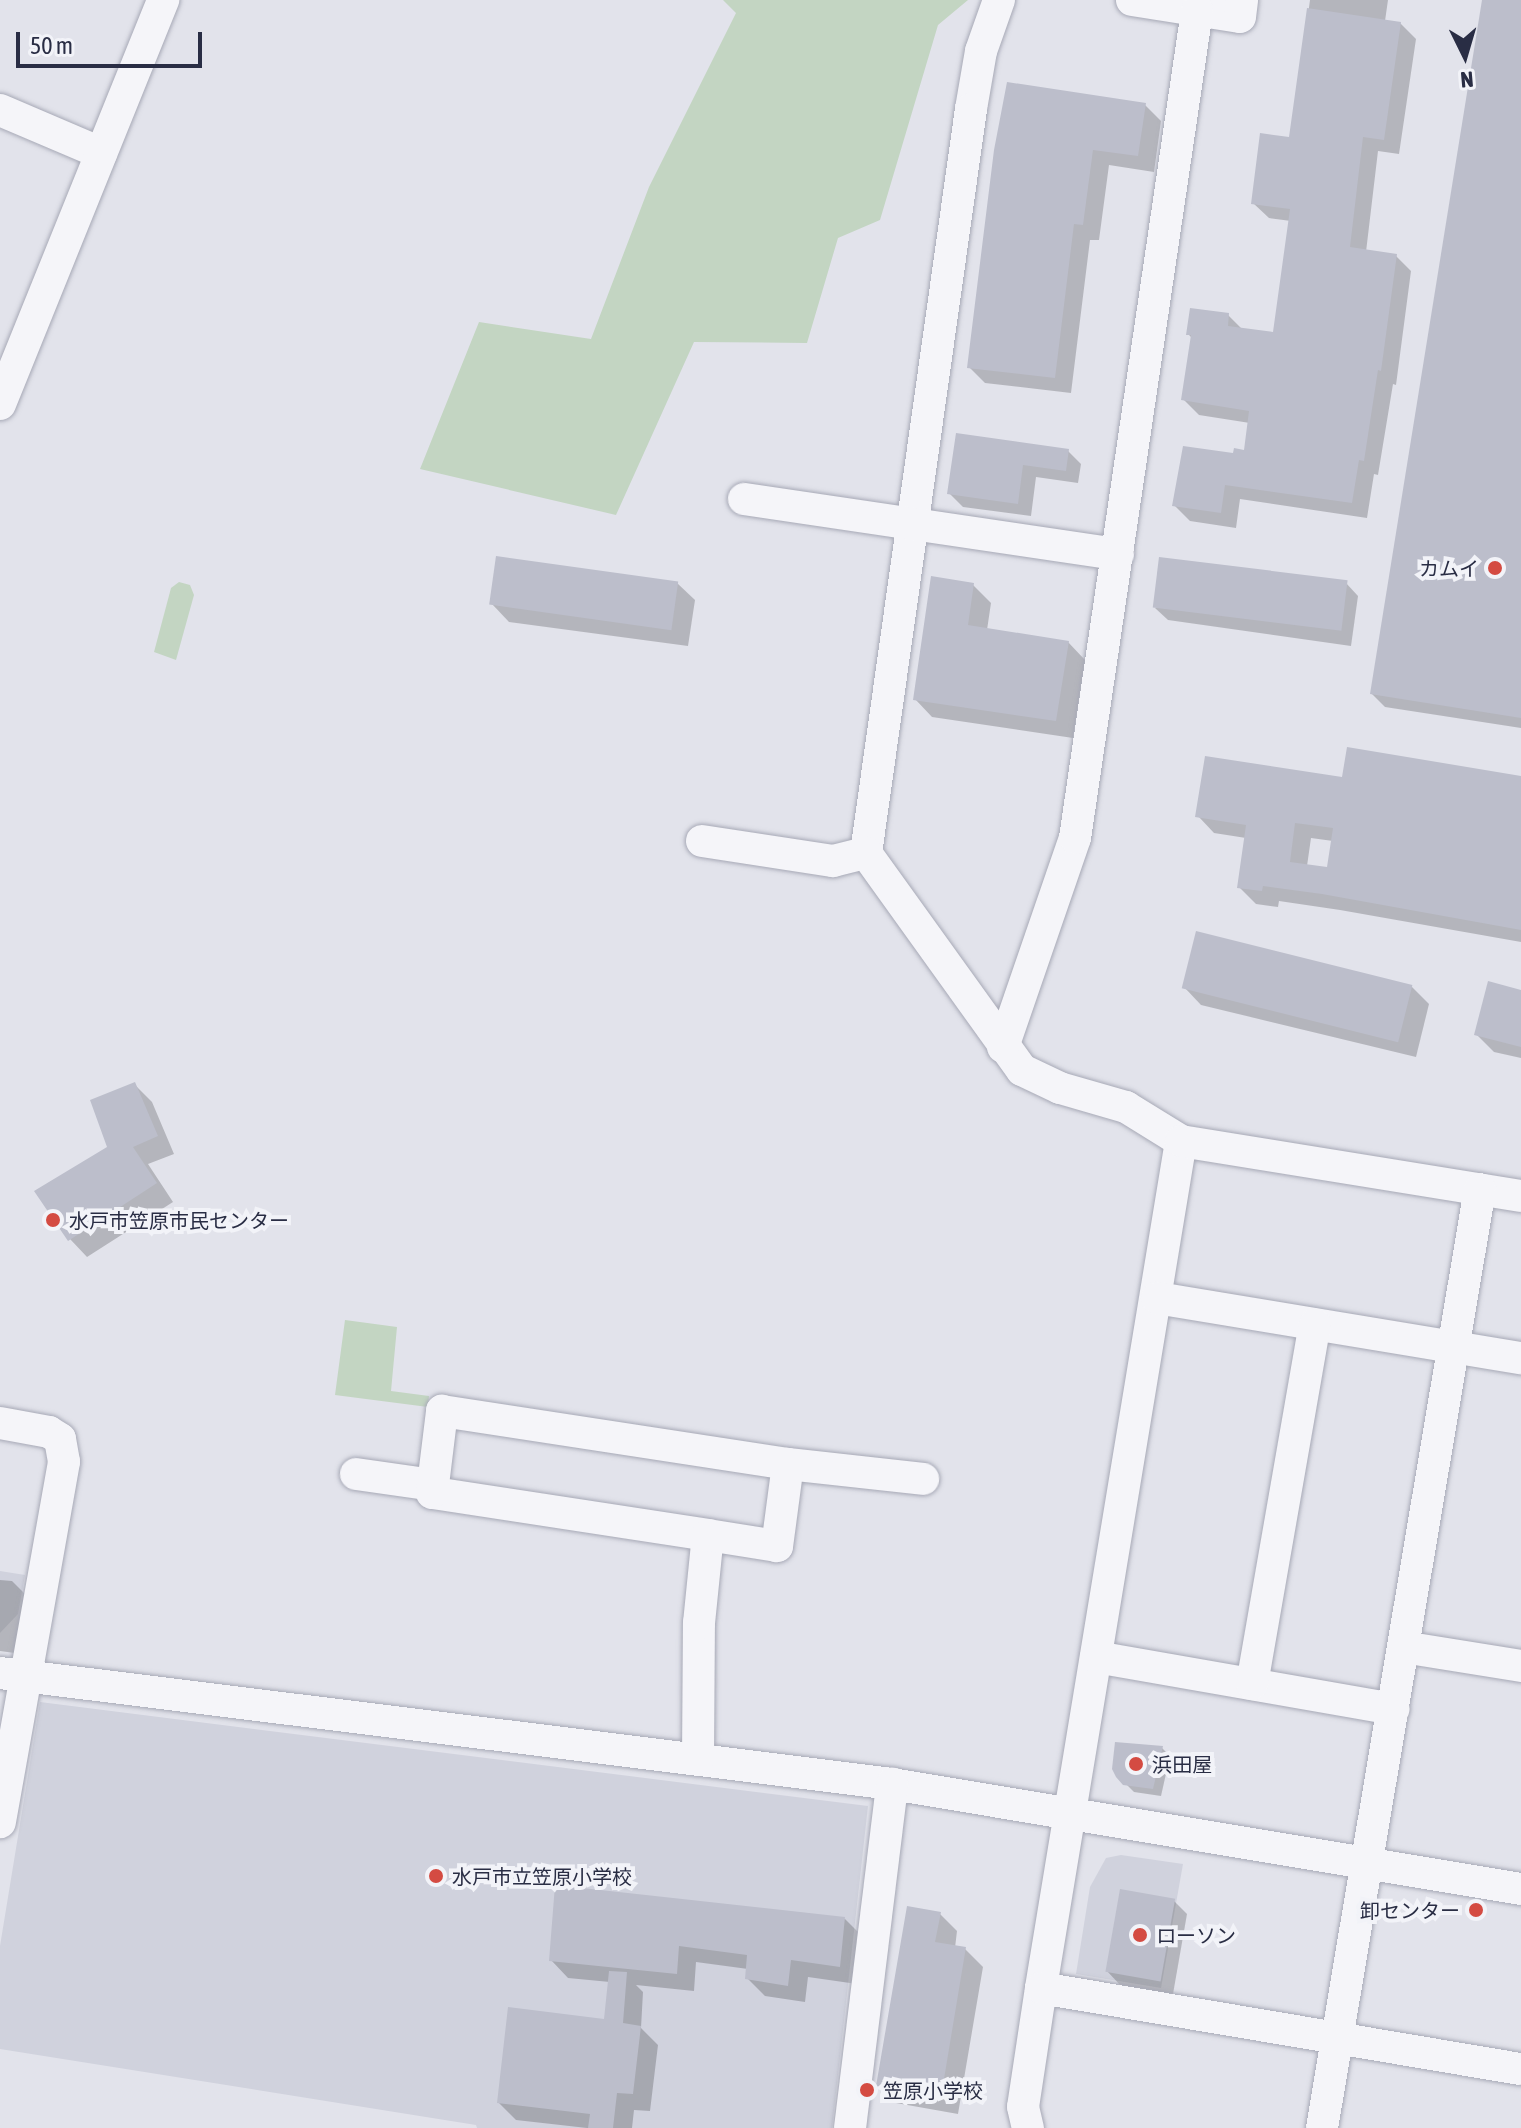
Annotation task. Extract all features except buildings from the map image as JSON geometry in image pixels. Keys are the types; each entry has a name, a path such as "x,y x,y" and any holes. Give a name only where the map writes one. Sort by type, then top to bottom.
{"street":[{"path":"0,404 8,363 101,153 163,0"},
{"path":"999,0 981,51 971,109 910,523 866,853 1003,1047 1022,1070 1038,1080 1126,1107 1181,1141 1521,1196"},
{"path":"1132,0 1240,17 1242,0"},
{"path":"1003,1047 1075,838 1197,11"},
{"path":"0,110 101,153"},
{"path":"744,499 1118,554"},
{"path":"702,841 833,861 866,853"},
{"path":"1028,2128 1023,2107 1041,1988 1181,1141"},
{"path":"1322,2128 1480,1189"},
{"path":"1157,1298 1521,1358"},
{"path":"1252,1684 1315,1324"},
{"path":"788,1464 777,1546 432,1493 442,1411 788,1464 923,1479"},
{"path":"0,1423 49,1432 60,1439 64,1449 12,1674 0,1822"},
{"path":"356,1474 433,1485"},
{"path":"698,1759 699,1623 708,1535"},
{"path":"1403,1647 1521,1666"},
{"path":"1096,1657 1393,1709"},
{"path":"12,1674 892,1784 1521,1889"},
{"path":"850,2128 892,1784"},
{"path":"1041,1988 1521,2069"}],"shaded area":[{"path":"0,1571 25,1575 18,1614 0,1633"},
{"name":"水戸市立笠原小学校","path":"40,1702 868,1806 832,2128 477,2128 476,2125 0,2049 0,1946"},
{"path":"1121,1855 1183,1864 1161,1988 1076,1974 1090,1887 1106,1858"}],"green space":[{"path":"723,0 968,0 938,25 880,220 838,238 807,343 694,342 616,515 420,469 479,322 591,339 649,187 736,13"},
{"path":"179,582 190,585 194,595 176,660 154,652 171,588"},
{"path":"345,1320 397,1327 391,1391 429,1396 428,1407 335,1395"}],"place":[{"name":"カムイ","path":"1495,568"},
{"name":"水戸市笠原市民センター","path":"53,1220"},
{"name":"浜田屋","path":"1136,1764"},
{"name":"水戸市立笠原小学校","path":"436,1876"},
{"name":"卸センター","path":"1476,1910"},
{"name":"ローソン","path":"1140,1935"},
{"name":"笠原小学校","path":"867,2090"}]}
